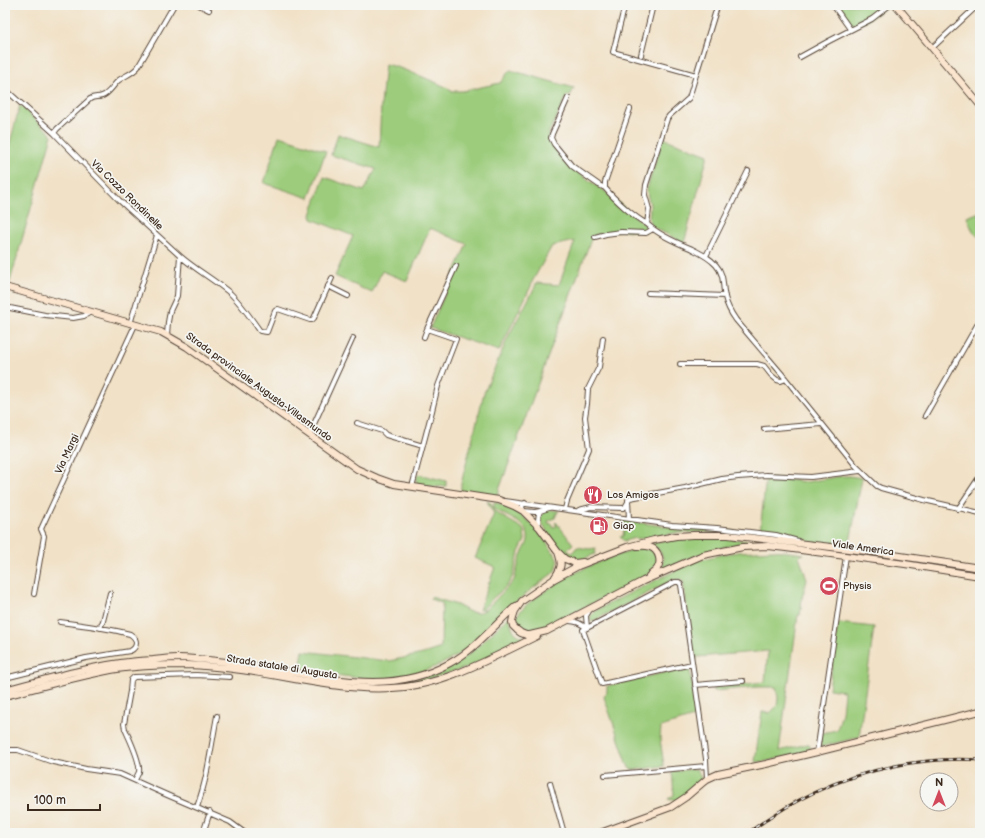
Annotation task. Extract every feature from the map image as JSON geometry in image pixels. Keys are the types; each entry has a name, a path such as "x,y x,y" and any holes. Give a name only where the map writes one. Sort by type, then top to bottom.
{"main road":[{"path":"896,5 980,105"},
{"name":"Strada provinciale Augusta-Villasmundo","path":"5,287 161,332 187,346 357,469 394,484 499,500 514,506 523,511 540,528 565,559 575,563 586,562"},
{"name":"Viale America","path":"627,547 654,540 693,535 728,535 882,553 980,568"},
{"path":"627,547 649,546 658,554 659,564 657,569 643,581"},
{"name":"Viale America","path":"643,581 703,555 743,547 768,546 905,564 980,576"},
{"name":"Strada statale di Augusta","path":"5,690 76,671 102,666 137,660 175,658 212,660 339,680 374,682 394,681 422,676 450,663 477,644 522,601 554,579 586,562 627,547"},
{"path":"554,579 561,566 558,551"},
{"name":"Strada statale di Augusta","path":"5,696 81,676 140,666 165,665 225,668 346,687 376,689 407,687 443,678 472,667 526,642 643,581"},
{"path":"522,601 515,611 512,622 513,626 521,633 530,635 547,631"},
{"path":"600,833 671,807 686,797 707,779 727,771 766,764 817,752 980,711"}],"street":[{"path":"54,133 90,99 95,96 100,97 106,94 118,81 135,71 174,5"},
{"path":"199,5 209,10"},
{"path":"625,5 613,52 696,75"},
{"path":"640,55 653,5"},
{"path":"834,5 850,29"},
{"path":"800,57 850,29 872,19 890,5"},
{"path":"932,48 978,5"},
{"path":"647,224 649,209 645,195 646,185 667,119 689,98 717,7"},
{"name":"Via Cozzo Rondinelle","path":"5,88 54,133 119,200 180,256 191,266 217,283 230,294 242,306 260,331 267,332 275,311 278,309 312,320 328,286"},
{"path":"568,98 552,134 552,140 562,154 575,169 606,188 616,200 653,229 706,256 716,265 722,275 725,296 730,311 736,320 786,379 860,472 881,488 958,509 980,513"},
{"path":"606,188 605,182 630,109"},
{"path":"706,256 748,171"},
{"path":"595,237 621,232 646,233 653,229"},
{"name":"Via Margi","path":"34,594 44,536 41,529 132,324 158,235"},
{"path":"167,335 170,311 177,296 180,256"},
{"path":"424,337 456,266"},
{"path":"332,278 328,286 348,296"},
{"path":"648,293 725,296"},
{"path":"5,307 45,315 73,318 84,316 91,312"},
{"path":"925,416 980,320"},
{"path":"412,487 438,386 456,339 427,329"},
{"path":"309,435 352,338"},
{"path":"565,509 589,449 585,417 588,389 599,367 602,338"},
{"path":"680,364 757,364 764,366 770,375 777,380 781,381 786,379"},
{"path":"357,423 382,431 386,435 423,446"},
{"path":"764,429 821,424"},
{"path":"576,511 591,507 623,508 630,498 685,488 722,479 766,475 811,477 860,472"},
{"path":"958,509 980,476"},
{"path":"499,500 672,525 717,528 776,535 811,545"},
{"path":"628,500 629,519"},
{"path":"525,503 522,506 523,511 535,512 551,507"},
{"path":"540,511 537,519 540,528"},
{"path":"817,752 846,556"},
{"path":"586,628 675,582 679,582 681,585 706,759 707,779"},
{"path":"100,628 110,593"},
{"path":"592,608 586,616 586,628 584,630 602,684 692,664"},
{"path":"567,621 575,621 586,628"},
{"path":"5,678 86,658 130,651 136,644 134,636 130,634 60,622"},
{"path":"135,780 139,772 139,768 124,724 131,680 134,677 196,675 230,677"},
{"path":"695,685 743,681"},
{"path":"197,807 203,790 209,764 217,716"},
{"path":"5,750 18,750 53,762 120,774 210,812 230,822 245,833"},
{"path":"605,775 706,766"},
{"path":"550,783 564,833"},
{"path":"203,833 210,812"}],"green space":[{"path":"837,5 888,5 865,21 850,24"},
{"path":"385,64 423,77 452,91 463,91 500,83 510,70 574,88 570,96 567,96 549,132 550,140 563,159 573,169 606,192 650,229 645,232 621,230 593,236 499,490 498,497 461,491 461,484 484,393 508,337 536,283 559,285 575,241 552,246 532,282 499,351 430,328 467,244 430,228 407,281 382,271 372,293 335,276 353,236 312,219 311,215 324,177 364,191 376,169 331,155 338,134 379,147"},
{"path":"20,105 52,135 9,285 5,284 5,161"},
{"path":"279,136 326,151 309,198 264,183"},
{"path":"663,138 708,155 684,243 653,227 649,217 650,205 647,189"},
{"path":"980,212 980,238 973,232 967,217"},
{"path":"418,474 446,481 446,486 435,487 417,484 416,480"},
{"path":"842,476 862,478 849,547 817,543 777,533 760,531 766,477 806,482"},
{"path":"487,501 491,503 495,512 522,528 524,531 525,540 519,552 513,576 507,586 483,609 479,610 495,567 475,558 494,514"},
{"path":"494,502 523,516 537,530 556,556 558,565 553,573 529,591 466,649 440,665 411,675 400,677 356,677 300,670 303,651 389,661 423,654 441,648 442,603 430,599 431,597 457,605 470,612 478,613 485,610 514,580 521,555 528,540 528,535 525,528 518,522 496,510 494,507"},
{"path":"550,510 559,511 555,518 548,521 553,527 557,526 555,523 556,522 573,544 567,549 569,552 572,553 577,547 589,549 596,548 595,554 584,559 577,560 565,556 541,520 543,513"},
{"path":"622,520 676,528 715,529 783,538 703,532 675,533 643,539 635,538 624,541 620,537 623,536 625,523"},
{"path":"683,538 725,538 754,542 719,548 663,570 663,557 659,550 653,545 654,542"},
{"path":"643,548 651,550 656,554 657,564 646,576 536,632 524,632 517,626 516,618 523,608 552,586 589,566 615,556"},
{"path":"773,550 804,554 799,556 807,579 802,598 800,615 798,615 779,751 807,744 809,744 811,749 809,751 768,761 756,762 762,712 770,713 777,706 778,698 776,687 714,691 714,687 765,682 768,651 697,657 697,659 694,659 696,655 693,651 683,581 679,579 673,580 595,620 592,621 590,619 591,615 595,611 695,561 738,552"},
{"path":"509,617 512,628 515,632 526,639 469,667 415,682 384,686 384,684 408,681 431,675 453,665 473,651"},
{"path":"838,623 874,627 859,737 820,747 822,733 837,730 842,713 844,691 829,689"},
{"path":"680,669 690,671 697,716 661,727 660,739 664,766 633,770 629,768 604,697 607,692 607,686"},
{"path":"697,769 701,780 682,797 673,800 668,799 674,795 672,771"}],"railway":[{"path":"748,833 796,802 813,793 852,777 916,762 959,759 980,760"}],"place":[{"name":"Los Amigos","path":"593,495"},
{"name":"Giap","path":"599,526"},
{"name":"Physis","path":"829,586"}]}
